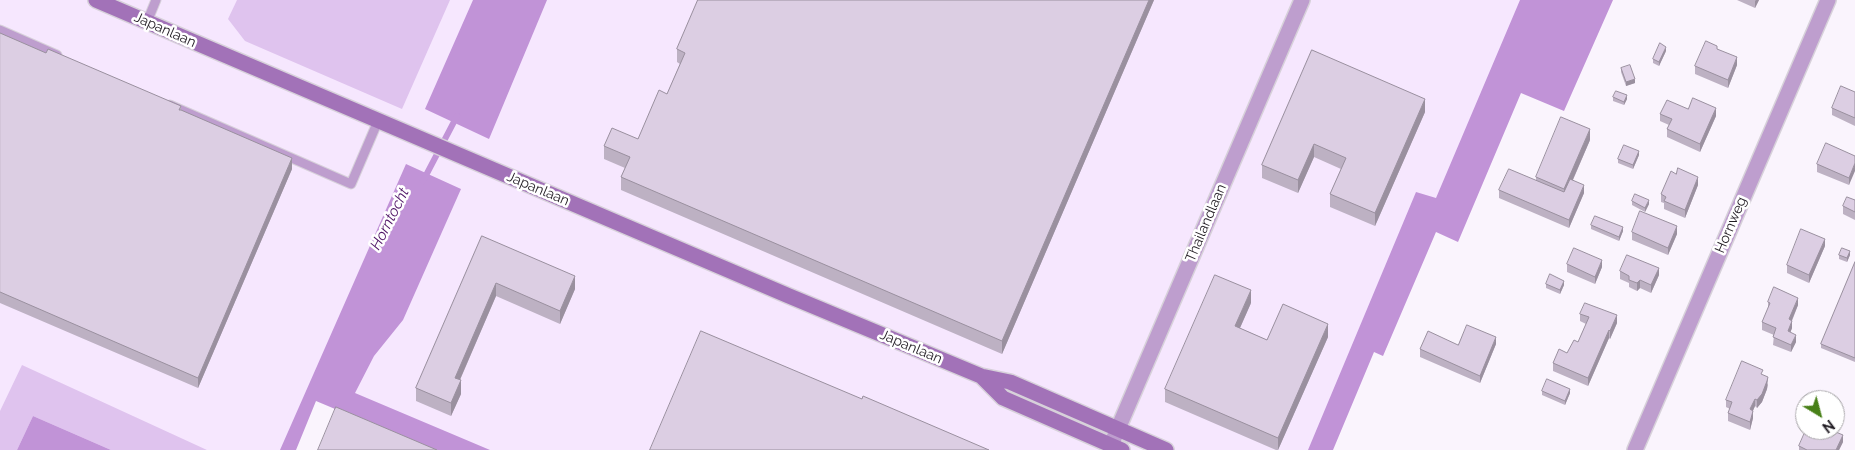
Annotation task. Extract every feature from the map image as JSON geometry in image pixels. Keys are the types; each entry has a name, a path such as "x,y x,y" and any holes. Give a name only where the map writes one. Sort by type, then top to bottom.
{"street":[{"name":"Japanlaan","path":"96,0 981,376 1010,382 1166,450"},
{"name":"Thailandlaan","path":"1117,448 1118,429 1302,0"},
{"name":"Hornweg","path":"1635,450 1828,0"},
{"name":"Japanlaan","path":"981,376 1003,398 1117,448"}],"lane":[{"path":"147,22 156,0"},
{"path":"0,30 63,58"},
{"path":"162,101 351,184 378,121"}],"shaded area":[{"path":"0,0 1535,0 1324,450 468,450 311,390 284,450 87,450 41,430 30,450 0,450"},
{"path":"237,0 450,0 402,109 245,41 228,19"},
{"path":"22,365 207,450 111,450 33,416 17,450 0,450 0,411"}],"water":[{"path":"473,0 547,0 489,139 425,109"},
{"path":"1520,0 1613,0 1564,111 1521,93 1458,242 1436,232 1383,356 1374,352 1333,450 1308,450 1416,192 1436,198"},
{"path":"406,164 461,189 403,320 374,356 355,393 490,450 433,450 316,401 296,450 280,450"},
{"path":"33,416 111,450 17,450"}],"building":[{"path":"698,0 1149,0 1002,341 621,177 630,157 604,146 612,128 638,139 659,90 667,94 685,53 677,49"},
{"path":"0,33 46,53 48,49 181,106 179,110 292,158 198,378 0,292"},
{"path":"1706,41 1717,46 1717,49 1737,57 1728,80 1695,66"},
{"path":"1660,43 1666,47 1659,62 1653,59"},
{"path":"1312,50 1425,99 1375,213 1330,194 1346,158 1314,144 1298,180 1262,165"},
{"path":"1630,65 1635,79 1626,82 1621,68"},
{"path":"1841,86 1855,92 1855,118 1832,108"},
{"path":"1616,91 1627,95 1624,102 1613,97"},
{"path":"1693,98 1716,108 1700,144 1667,129 1672,119 1660,114 1667,100 1688,109"},
{"path":"1561,117 1590,129 1564,189 1536,177"},
{"path":"1826,143 1855,156 1855,163 1849,178 1817,164"},
{"path":"1624,145 1639,151 1633,165 1618,159"},
{"path":"1678,168 1698,177 1685,210 1664,201 1666,197 1661,194 1671,171 1676,174"},
{"path":"1509,169 1564,192 1570,179 1584,185 1569,220 1499,190"},
{"path":"1635,194 1649,200 1645,208 1632,201"},
{"path":"1847,197 1855,200 1855,212 1843,206"},
{"path":"1640,211 1677,226 1668,248 1632,232"},
{"path":"1595,216 1623,227 1619,237 1591,225"},
{"path":"1801,229 1825,239 1809,275 1787,265"},
{"path":"482,236 575,276 560,311 496,283 455,378 461,380 451,403 416,388"},
{"path":"1574,248 1602,260 1595,277 1567,264"},
{"path":"1842,248 1850,251 1847,258 1839,255"},
{"path":"1627,255 1659,268 1651,285 1640,280 1637,283 1629,280 1629,276 1620,271"},
{"path":"1855,262 1855,358 1821,344"},
{"path":"1550,274 1564,281 1560,290 1546,284"},
{"path":"1215,275 1251,290 1235,326 1267,340 1283,304 1328,324 1278,438 1165,389"},
{"path":"1774,287 1798,298 1789,319 1792,321 1788,331 1796,335 1791,345 1773,337 1776,328 1762,322"},
{"path":"1585,303 1617,315 1588,378 1553,363 1559,349 1567,353 1574,340 1578,342 1589,317 1580,314"},
{"path":"1467,325 1496,337 1480,376 1420,349 1428,331 1458,345"},
{"path":"701,331 862,399 863,396 989,450 650,450"},
{"path":"1742,361 1763,370 1761,374 1768,377 1762,394 1757,400 1755,399 1750,409 1753,411 1750,422 1728,413 1732,402 1726,400"},
{"path":"1547,379 1570,389 1565,401 1542,391"},
{"path":"336,407 437,450 318,450"},
{"path":"1802,440 1841,440 1836,450 1807,450 1799,446"}],"waterway":[{"name":"Horntocht","path":"423,181 457,116"}]}
